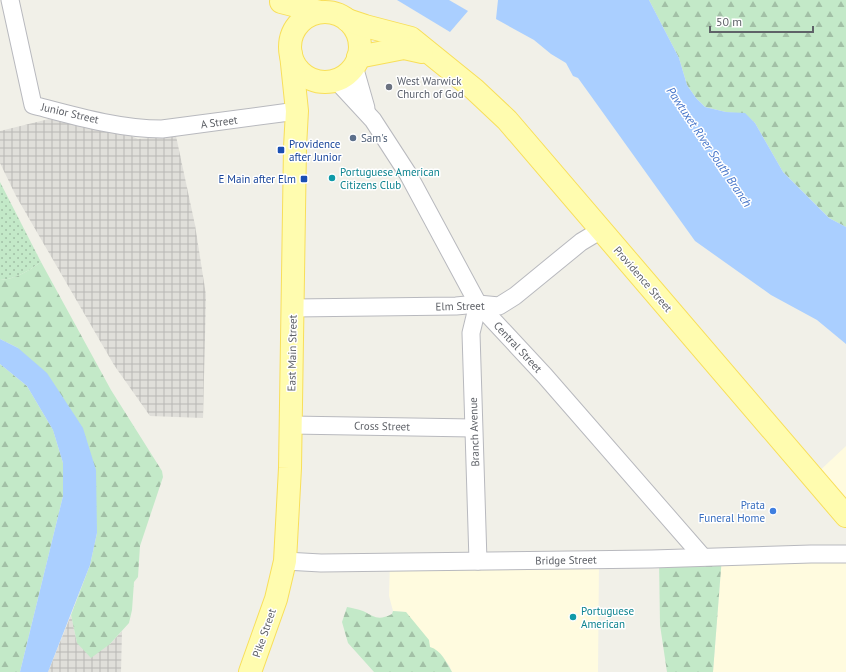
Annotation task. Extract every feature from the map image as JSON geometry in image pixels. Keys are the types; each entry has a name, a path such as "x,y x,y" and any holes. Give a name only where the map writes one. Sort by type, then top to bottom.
{"main road":[{"path":"280,1 320,12 330,12 347,20 354,27 360,47 356,62 346,74 331,81 314,80 304,74 296,65 292,45 291,24 280,1"},
{"path":"292,45 303,20 320,12"},
{"name":"Providence Street","path":"347,20 411,38 474,89 507,120 846,516"},
{"name":"East Main Street","path":"276,594 285,561 291,425 294,308 295,147 297,111 292,45"},
{"name":"Providence Street","path":"356,62 404,48 429,54"},
{"name":"East Main Street","path":"297,111 305,95 331,81"},
{"name":"Pike Street","path":"250,672 276,594"}],"street":[{"name":"Junior Street","path":"10,0 33,105 78,117 141,128"},
{"path":"356,62 368,114"},
{"path":"331,81 368,114"},
{"name":"A Street","path":"141,128 162,129 297,111"},
{"name":"Central Street","path":"368,114 408,174 478,304 544,376 702,556"},
{"name":"Elm Street","path":"294,308 456,306 478,304 499,306 515,296 581,242 601,230"},
{"name":"Branch Avenue","path":"478,304 471,333 478,561"},
{"name":"Cross Street","path":"291,425 473,428"},
{"name":"Bridge Street","path":"285,561 321,563 846,554"}],"shaded area":[{"path":"49,119 111,127 138,139 176,136 195,225 206,295 203,418 150,416 114,365 16,196 0,163 0,131"},
{"path":"846,446 846,516 815,475"},
{"path":"846,555 846,672 713,672 722,556"},
{"path":"599,559 598,672 452,672 449,665 430,647 406,612 393,611 389,596 390,562"},
{"path":"71,615 77,643 110,644 122,631 121,672 48,672"}],"green space":[{"path":"649,0 846,0 846,227 829,218 783,172 755,123 745,114 726,112 705,107 696,98 687,85 679,58"},
{"path":"0,182 41,262 27,271 5,280 0,280"},
{"path":"41,262 111,390 162,471 163,477 140,546 138,577 134,582 132,610 129,623 110,644 91,658 77,643 71,615 90,565 97,533 18,348 0,339 0,280 5,280 16,276"},
{"path":"0,364 27,386 53,430 63,463 63,496 20,672 0,672"},
{"path":"722,556 713,672 667,672 660,625 659,559"},
{"path":"347,607 361,610 380,618 392,614 393,611 406,612 429,640 430,647 440,654 452,672 374,672 348,643 342,622"}],"water":[{"path":"397,0 449,0 468,11 450,32"},
{"name":"Pawtuxet River South Branch","path":"498,0 649,0 679,58 687,85 696,98 705,107 726,112 745,113 755,123 783,172 829,218 846,227 846,344 817,320 771,295 695,241 578,78 573,76 566,63 551,54 534,40 496,19"},
{"path":"0,339 18,348 47,373 83,428 96,470 97,533 90,565 48,672 20,672 63,496 63,463 53,430 27,386 0,364"}],"place":[{"name":"West Warwick Church of God","path":"389,87"},
{"name":"Sam's","path":"353,138"},
{"name":"Providence after Junior","path":"281,150"},
{"name":"Portuguese American Citizens Club","path":"332,178"},
{"name":"E Main after Elm","path":"304,179"},
{"name":"Prata Funeral Home","path":"773,511"},
{"name":"Portuguese American","path":"573,617"}]}
